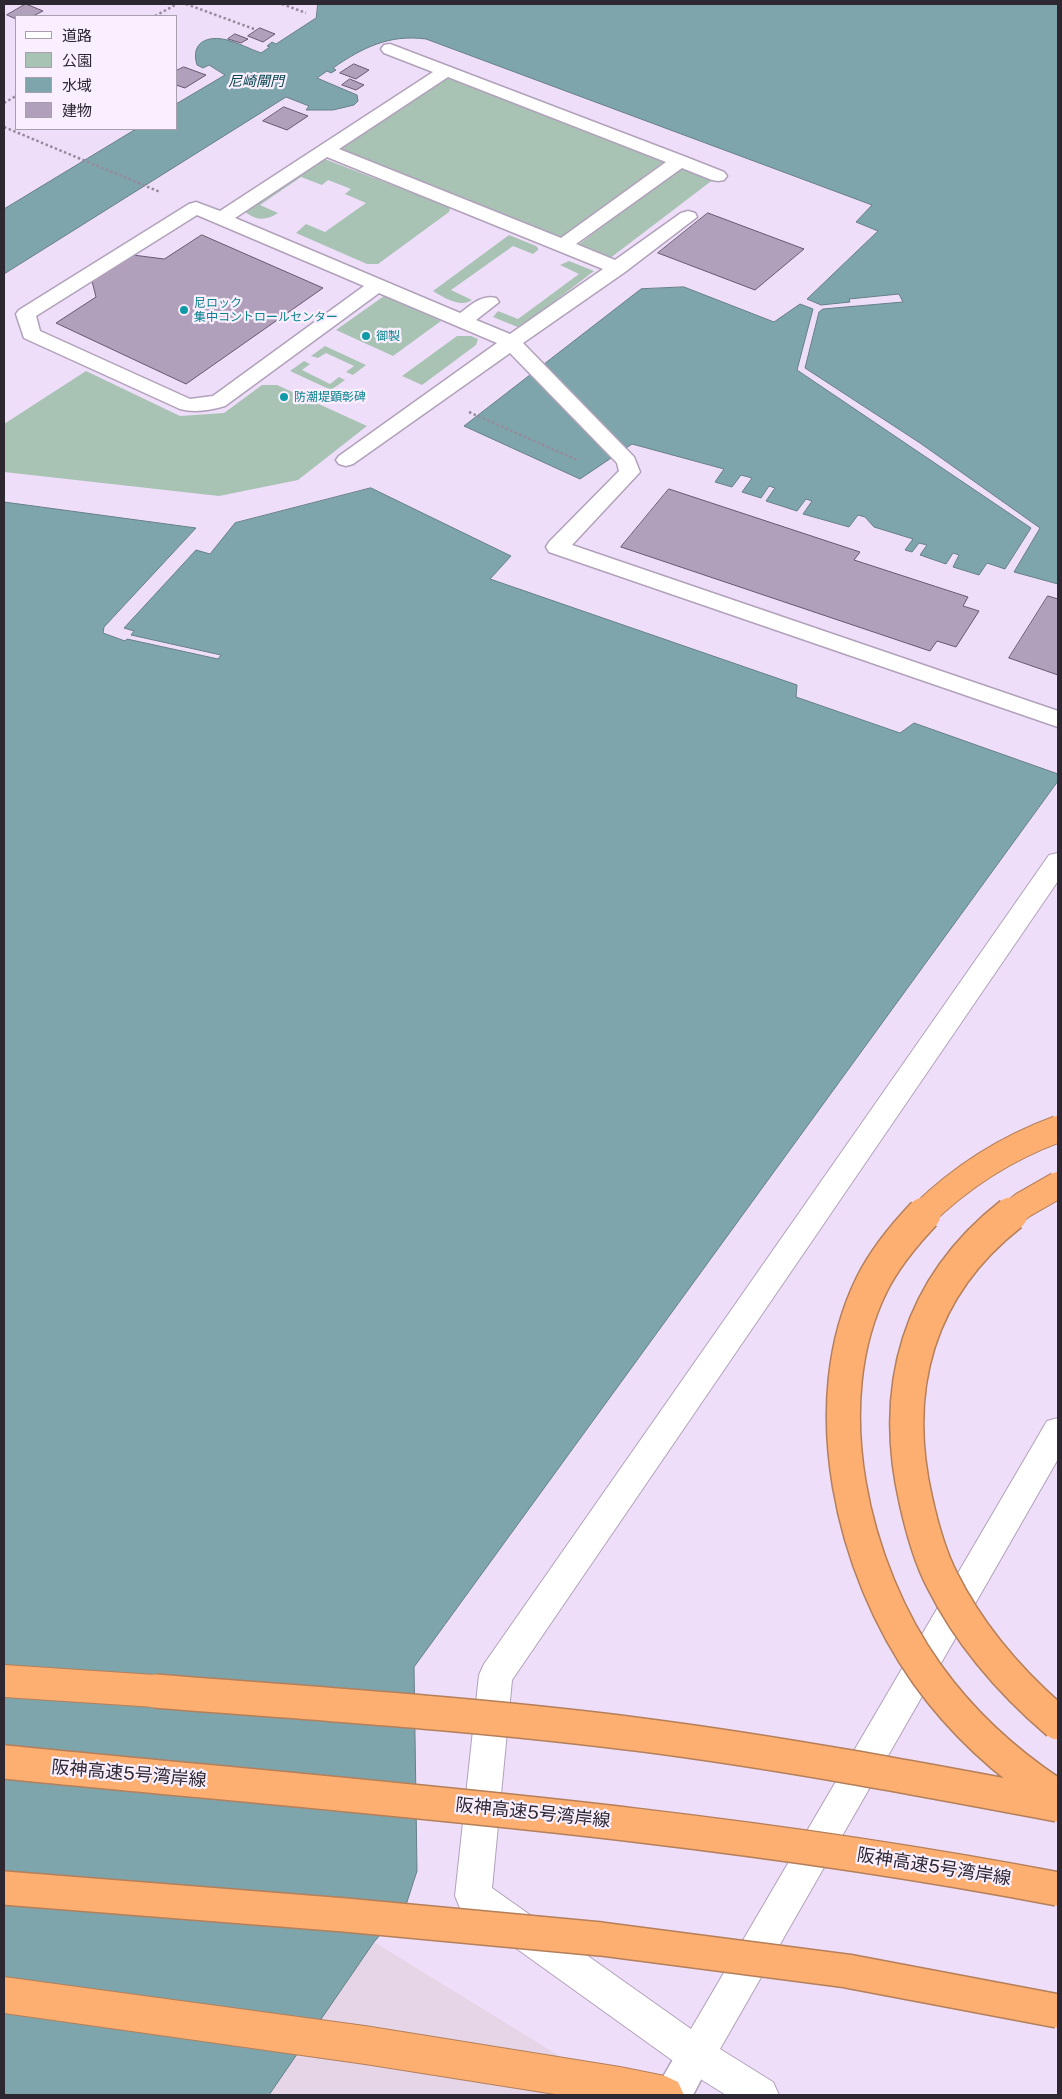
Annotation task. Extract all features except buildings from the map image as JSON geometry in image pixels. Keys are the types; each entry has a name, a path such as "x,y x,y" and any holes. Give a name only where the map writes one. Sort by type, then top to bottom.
{"highway":[{"path":"1058,1129 995,1157 956,1183 923,1213 892,1251 868,1292 853,1337 844,1386 844,1438 850,1495 864,1551 890,1613 929,1677 974,1730 1035,1783 1058,1797"},
{"path":"1058,1185 1035,1196 1004,1219 975,1246 949,1277 929,1312 914,1353 907,1397 906,1442 913,1488 924,1534 941,1579 968,1626 1000,1666 1041,1709 1058,1723"},
{"path":"4,1681 452,1715 634,1734 822,1763 1058,1806"},
{"name":"阪神高速5号湾岸線","path":"4,1762 591,1819 779,1842 991,1875 1058,1889"},
{"path":"4,1888 345,1915 601,1939 847,1971 1058,2011"},
{"path":"4,1995 365,2045 665,2095"}],"street":[{"path":"760,2095 696,2055 473,1896 496,1675 1058,862"},
{"path":"696,2055 1058,1431"}],"lane":[{"path":"390,49 718,176"},
{"path":"221,219 446,71"},
{"path":"326,150 618,268"},
{"path":"562,246 680,161"},
{"path":"405,277 383,287 218,402 187,405 31,334 26,314 191,205 221,219 383,287 511,342 627,461 630,472 557,546 1058,719"},
{"path":"346,460 688,217"},
{"path":"462,321 489,302"},
{"path":"673,2095 696,2055"}],"path":[{"path":"157,15 177,4"},
{"path":"186,4 254,29"},
{"path":"282,4 306,13"},
{"path":"4,103 15,97"},
{"path":"4,127 191,205"},
{"path":"469,412 585,464"}],"shaded area":[{"path":"374,1942 623,2095 269,2095"}],"green space":[{"path":"447,78 662,158 665,161 561,238 554,237 339,149 442,79"},
{"path":"322,158 447,206 450,209 449,212 378,264 367,264 296,233 306,224 325,232 366,203 345,194 351,189 328,180 322,185 301,177 260,205 278,213 274,216 261,219 247,214 243,210"},
{"path":"682,168 714,179 609,259 578,245 678,169"},
{"path":"509,235 536,246 538,250 533,254 513,246 451,290 472,300 468,302 458,303 433,291"},
{"path":"569,261 594,271 520,328 493,317 498,311 518,319 579,274 560,265"},
{"path":"384,296 441,321 393,356 336,330"},
{"path":"457,336 471,336 478,339 476,345 422,385 402,376"},
{"path":"325,346 366,365 353,375 346,372 354,366 326,353 318,358 311,356"},
{"path":"304,361 310,364 302,370 330,384 339,377 345,380 331,390 290,371"},
{"path":"86,371 180,416 224,413 262,385 277,385 367,426 298,480 219,496 4,472 4,424"}],"water":[{"name":"尼崎閘門","path":"318,4 1058,4 1058,584 1014,572 1040,528 920,443 805,368 819,312 823,309 903,302 899,294 849,299 850,302 821,305 807,299 878,231 856,222 872,205 426,39 400,39 376,44 355,54 333,68 336,70 331,73 327,71 317,78 357,95 358,101 354,105 333,110 306,110 309,106 286,97 4,274 4,209 134,130 178,130 178,103 225,75 209,65 203,68 197,65 196,51 202,42 213,39 227,40 261,53 270,47 267,46 272,42 276,44 316,18"},
{"path":"684,287 774,322 800,304 813,309 797,370 1031,528 1005,569 987,563 979,575 953,567 959,555 953,553 946,564 920,555 927,545 919,543 912,552 905,550 913,539 874,527 865,517 858,515 849,527 803,514 812,501 806,499 797,511 766,501 775,488 769,486 761,498 742,492 752,478 741,475 732,487 715,482 724,469 632,444 580,479 464,426 641,289"},
{"path":"371,488 511,556 490,579 797,685 796,697 900,733 914,723 1058,774 1058,781 414,1667 417,1871 406,1905 374,1942 269,2095 4,2095 4,502 196,528 104,627 103,633 125,641 127,639 218,659 221,655 131,635 134,631 124,628 196,550 210,554 235,523"}],"place":[{"name":"尼ロック 集中コントロールセンター","path":"184,310"},
{"name":"御製","path":"366,336"},
{"name":"防潮堤顕彰碑","path":"284,397"}]}
